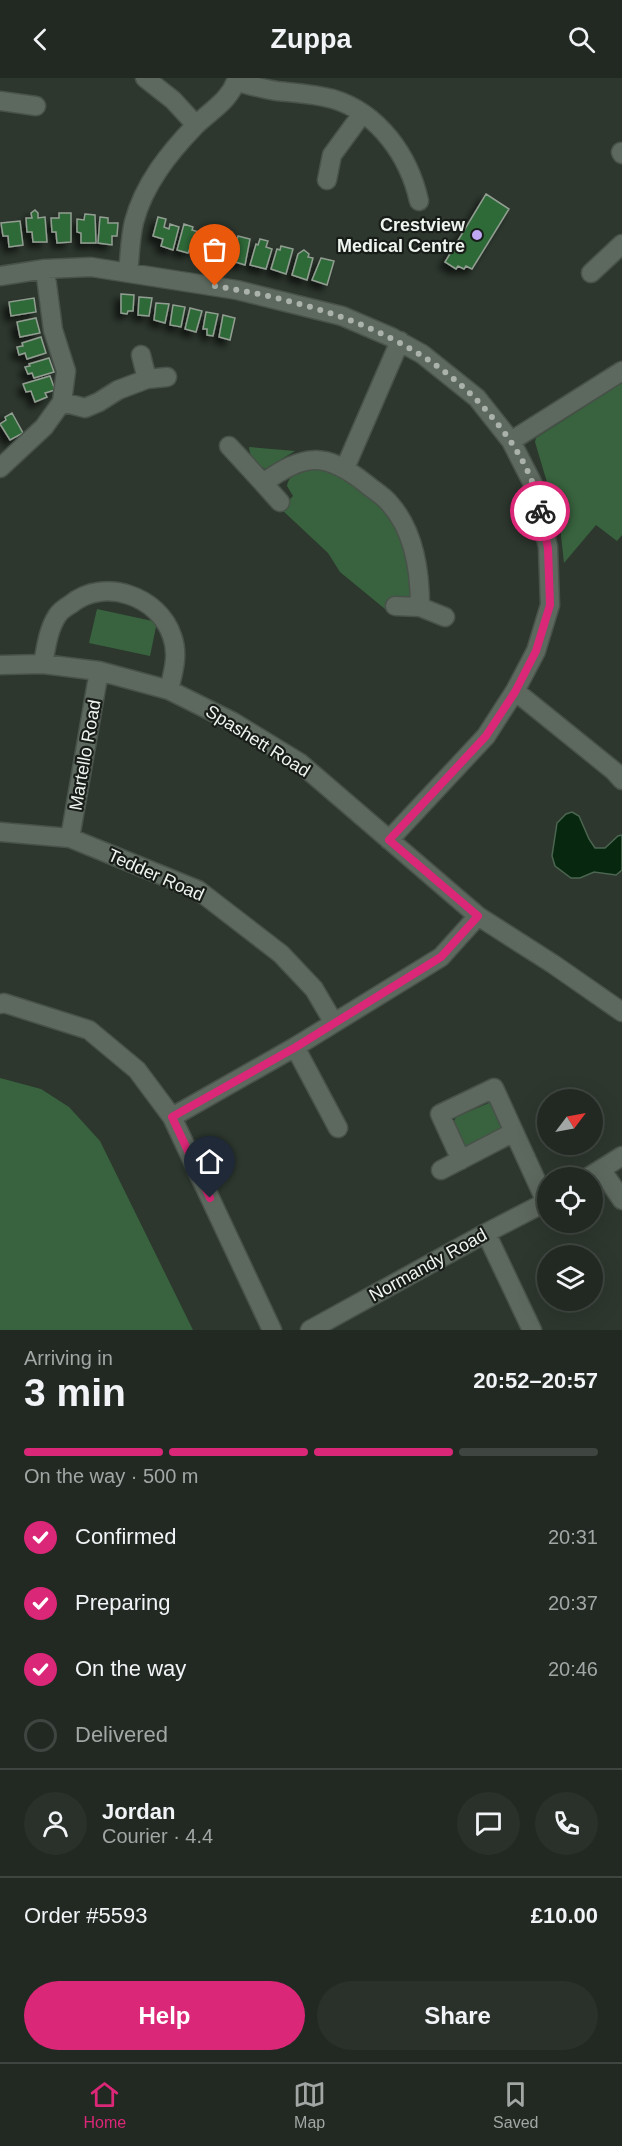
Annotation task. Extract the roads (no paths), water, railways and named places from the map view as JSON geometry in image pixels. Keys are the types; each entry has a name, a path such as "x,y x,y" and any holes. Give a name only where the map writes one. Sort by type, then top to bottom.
{"street":[{"path":"145,78 173,100 196,125"},
{"path":"128,272 134,223 151,181 167,158 196,125 226,98 237,80 265,89 333,99 362,114 384,132 399,151 412,177 419,201"},
{"path":"0,101 36,106"},
{"path":"325,184 332,155 362,114"},
{"path":"591,273 622,244"},
{"path":"0,276 45,269 92,267 237,290 342,316 400,341 422,354 477,398 512,441 533,484 548,548 550,605 536,651 515,692 486,736 389,840"},
{"path":"0,468 44,427 62,402 66,370 53,330 45,269"},
{"path":"345,468 400,341"},
{"path":"141,356 147,379"},
{"path":"512,441 622,370"},
{"path":"62,402 85,408 118,390 147,379 166,377"},
{"path":"229,446 280,502"},
{"path":"263,483 286,467 316,460 345,468 389,502 403,521 420,577 420,608"},
{"path":"43,664 49,635 58,614 79,597 106,591 133,594 149,604 165,620 172,636 176,657 169,690"},
{"path":"395,606 420,608 445,617"},
{"name":"Spashett Road","path":"0,665 43,664 99,671 169,690 233,722 300,763 478,916 622,1012"},
{"name":"Martello Road","path":"70,838 99,671"},
{"path":"515,692 619,771"},
{"name":"Tedder Road","path":"0,832 70,838 198,890 281,954 315,989 334,1023"},
{"path":"172,1117 296,1047 441,957 478,916"},
{"path":"0,1004 4,1003 89,1030 137,1070 172,1117 272,1330"},
{"path":"296,1047 338,1128"},
{"path":"461,1160 440,1114 494,1088 537,1181"},
{"path":"441,1170 514,1132"},
{"path":"603,1168 622,1156"},
{"path":"603,1182 622,1200"},
{"name":"Normandy Road","path":"310,1330 537,1207"},
{"path":"486,1233 532,1330"}],"place":[{"name":"Crestview Medical Centre","path":"477,235"}]}
